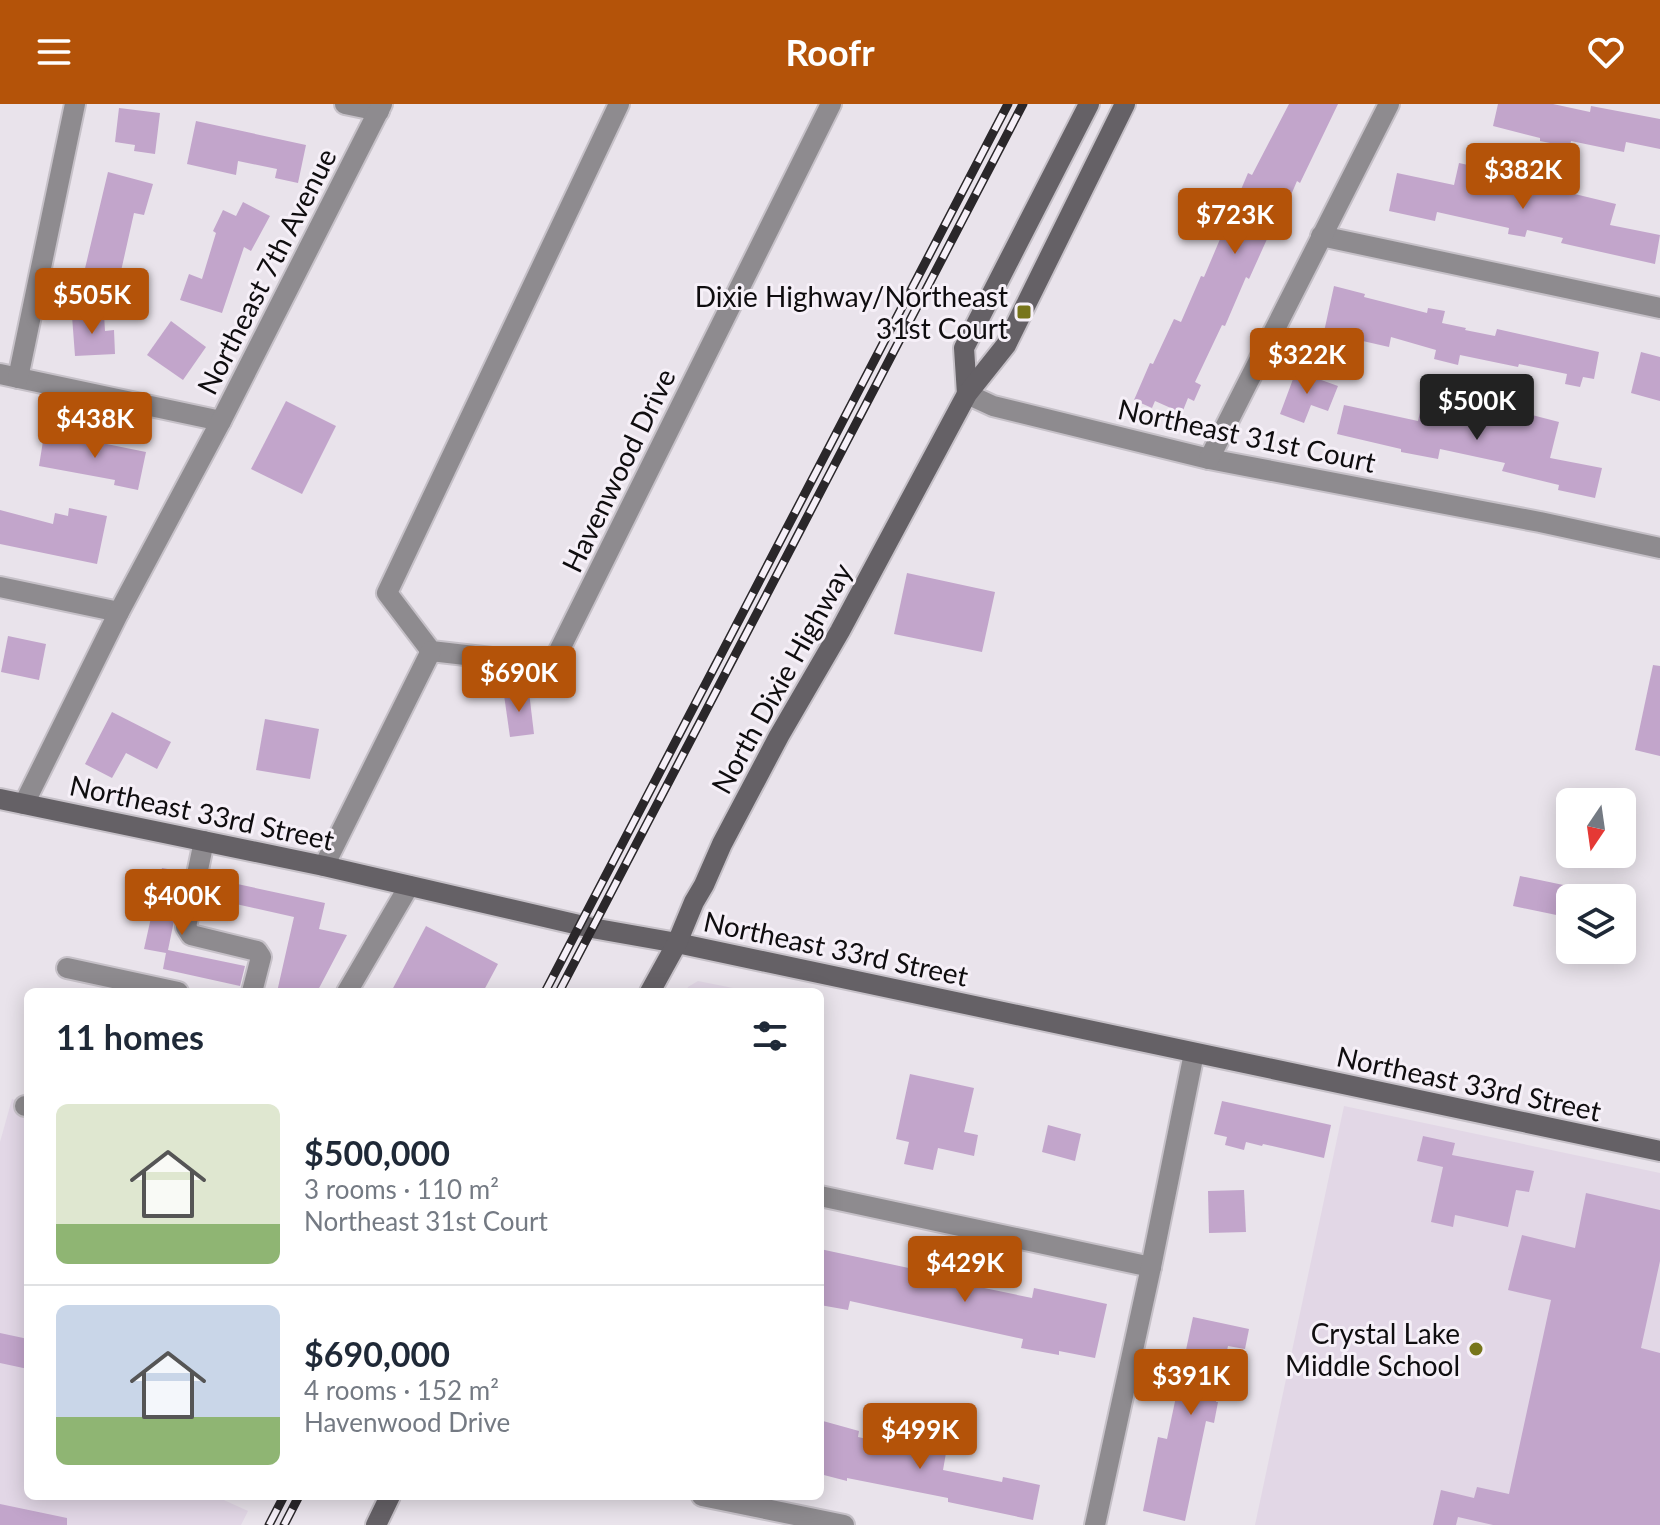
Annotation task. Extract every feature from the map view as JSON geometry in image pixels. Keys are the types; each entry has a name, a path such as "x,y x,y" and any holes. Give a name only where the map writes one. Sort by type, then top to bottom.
{"street":[{"path":"75,104 9,376 221,421"},
{"path":"345,104 380,108"},
{"path":"324,866 431,651 387,593 619,104"},
{"name":"Havenwood Drive","path":"431,651 552,665 831,104"},
{"path":"967,394 964,348 1089,104"},
{"name":"North Dixie Highway","path":"652,988 772,750 840,631 967,394 1006,345 1125,104"},
{"path":"1209,459 1389,104"},
{"name":"Northeast 7th Avenue","path":"24,804 119,612 221,421 380,108"},
{"path":"1321,236 1660,308"},
{"name":"Northeast 31st Court","path":"967,394 993,406 1209,459 1660,548"},
{"path":"0,587 119,612"},
{"name":"Northeast 33rd Street","path":"0,799 324,866 592,928 677,943 1660,1151"},
{"path":"204,841 186,927 191,935 257,951 261,957 253,988"},
{"path":"349,988 409,886"},
{"path":"67,968 160,988"},
{"path":"1095,1525 1194,1053"},
{"path":"824,1197 1151,1267"},
{"path":"376,1525 388,1500"},
{"path":"722,1500 844,1525"}],"shaded area":[{"path":"698,981 733,988 687,988"},
{"path":"12,1099 24,1103 24,1500 224,1500 248,1511 241,1525 0,1525 0,1142"},
{"name":"Crystal Lake Middle School","path":"1344,1106 1660,1173 1660,1525 1255,1525"}],"building":[{"path":"1289,104 1338,104 1300,183 1297,181 1276,230 1272,228 1225,326 1222,325 1195,382 1201,385 1194,401 1188,398 1182,413 1155,401 1152,408 1134,400 1174,319 1181,322 1201,276 1204,277 1248,173 1252,175"},
{"path":"1498,104 1553,104 1590,112 1591,106 1660,119 1660,149 1626,142 1624,152 1571,141 1570,147 1540,141 1540,138 1493,126"},
{"path":"119,108 160,113 155,154 134,151 135,145 115,142"},
{"path":"196,121 306,145 298,183 275,178 277,169 238,161 236,175 187,164"},
{"path":"1459,163 1616,204 1610,225 1660,235 1655,264 1561,243 1563,238 1527,230 1525,237 1508,234 1509,228 1437,212 1435,221 1389,211 1397,173 1454,185"},
{"path":"108,172 153,184 144,215 134,213 119,280 106,275 128,293 82,281"},
{"path":"243,202 270,216 251,251 244,247 222,313 180,300 189,274 202,279 216,233 213,231 223,210 236,216"},
{"path":"1334,286 1427,313 1428,308 1445,311 1442,323 1465,330 1495,336 1497,329 1599,352 1594,379 1583,377 1580,387 1565,384 1567,374 1460,355 1458,365 1434,359 1436,350 1391,337 1389,347 1354,339 1352,348 1322,341"},
{"path":"104,314 105,331 114,330 115,354 75,356 72,316"},
{"path":"171,321 206,347 183,380 147,355"},
{"path":"1641,352 1660,357 1660,401 1631,393"},
{"path":"1296,371 1338,386 1328,411 1311,405 1304,423 1280,414"},
{"path":"286,401 336,426 302,494 251,469"},
{"path":"1516,404 1533,408 1532,415 1559,422 1550,458 1602,468 1595,498 1558,490 1559,485 1502,471 1505,463 1440,449 1438,459 1337,434 1344,405 1418,421 1421,408 1511,423"},
{"path":"62,435 146,452 138,490 114,485 115,480 39,466 43,441 61,444"},
{"path":"69,508 107,516 97,564 0,544 0,510 53,524 55,513 68,516"},
{"path":"907,573 995,592 982,652 894,634"},
{"path":"8,636 46,644 39,680 1,672"},
{"path":"1653,665 1660,666 1660,756 1635,750"},
{"path":"529,692 534,734 510,737 504,695"},
{"path":"112,712 171,742 157,769 126,753 112,778 85,764"},
{"path":"265,719 319,729 310,779 256,770"},
{"path":"162,868 184,872 168,950 245,966 240,986 163,969 166,953 144,949"},
{"path":"1520,876 1559,884 1556,884 1556,915 1513,906"},
{"path":"214,879 325,903 319,929 347,935 319,988 278,988 294,917 209,898"},
{"path":"426,926 498,964 485,988 393,988"},
{"path":"910,1074 974,1088 964,1132 978,1135 974,1156 938,1148 933,1170 904,1164 909,1142 896,1139"},
{"path":"1222,1101 1331,1125 1324,1158 1263,1144 1246,1142 1244,1150 1225,1145 1227,1137 1214,1134"},
{"path":"1048,1125 1081,1134 1075,1161 1042,1152"},
{"path":"1423,1136 1455,1143 1452,1155 1534,1171 1529,1192 1516,1190 1508,1227 1455,1215 1453,1227 1431,1222 1443,1167 1417,1161"},
{"path":"1244,1190 1246,1232 1209,1233 1208,1191"},
{"path":"1586,1193 1660,1210 1660,1261 1641,1348 1660,1353 1660,1525 1493,1525 1458,1517 1456,1525 1433,1525 1441,1490 1474,1498 1477,1487 1509,1494 1551,1300 1508,1290 1513,1270 1522,1235 1575,1248"},
{"path":"824,1250 1032,1298 1034,1288 1107,1304 1095,1358 1021,1348 1023,1339 850,1301 848,1310 824,1306"},
{"path":"1193,1317 1249,1329 1245,1349 1228,1346 1214,1423 1206,1421 1185,1521 1143,1511 1158,1437 1167,1439"},
{"path":"0,1333 24,1338 24,1368 0,1363"},
{"path":"824,1421 859,1431 858,1437 908,1448 911,1429 949,1436 943,1470 1002,1482 1003,1477 1040,1485 1033,1520 948,1502 948,1498 847,1478 847,1481 824,1475"},
{"path":"0,1504 67,1518 67,1525 0,1525"}],"railway":[{"path":"547,988 1008,104"},
{"path":"561,988 1023,104"},
{"path":"269,1525 282,1500"},
{"path":"284,1525 297,1500"}],"place":[{"name":"Dixie Highway/Northeast 31st Court","path":"1024,312"},
{"name":"Crystal Lake Middle School","path":"1476,1349"}]}
